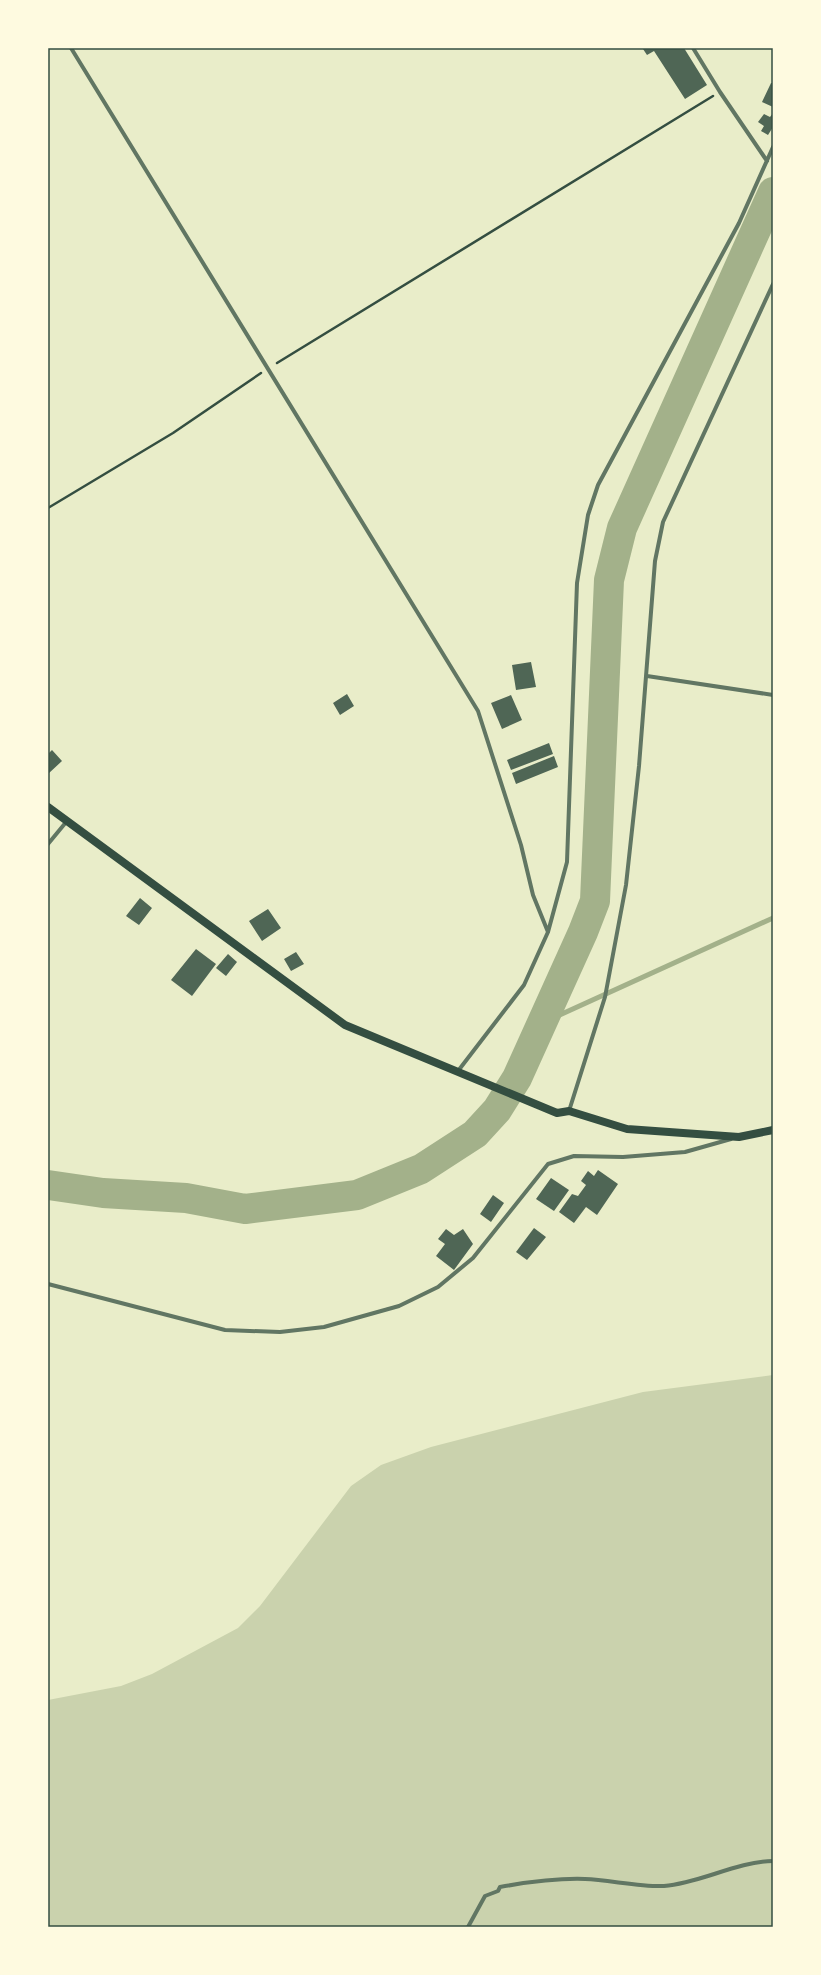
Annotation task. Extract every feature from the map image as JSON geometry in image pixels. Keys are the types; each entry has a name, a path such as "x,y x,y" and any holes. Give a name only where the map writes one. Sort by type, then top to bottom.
{"main road":[{"path":"48,807 345,1025 557,1113 569,1111 627,1129 739,1137 773,1130"}],"street":[{"path":"71,48 478,710 521,845 533,895 548,932"},
{"path":"693,48 720,92 767,161"},
{"path":"458,1071 524,985 548,932 567,862 577,583 588,515 598,484 740,224 773,147"},
{"path":"569,1111 605,997 626,885 647,676 655,561 663,522 773,284"},
{"path":"647,676 773,695"},
{"path":"48,844 67,821"},
{"path":"48,1284 225,1330 280,1332 324,1327 399,1306 438,1287 473,1258 548,1164 574,1156 623,1157 685,1152 739,1137"},
{"path":"468,1927 485,1896 498,1891 500,1888 537,1881 584,1879 664,1886 738,1866 773,1861"}],"path":[{"path":"48,508 173,432 267,369 720,92"}],"green space":[{"path":"773,1375 773,1927 48,1927 48,1700 121,1686 152,1674 238,1628 260,1606 351,1486 381,1465 431,1447 643,1392"}],"building":[{"path":"684,48 707,85 685,99 654,51 647,55 643,49"},
{"path":"771,83 773,83 773,107 762,102"},
{"path":"773,113 773,127 768,135 761,131 764,126 758,122 764,114 770,117"},
{"path":"531,662 536,687 516,690 512,665"},
{"path":"347,694 354,706 340,715 333,703"},
{"path":"511,695 522,720 502,729 491,703"},
{"path":"549,743 553,754 511,770 507,760"},
{"path":"52,750 62,761 48,774 48,754"},
{"path":"554,756 558,767 516,784 512,773"},
{"path":"140,898 152,908 139,925 126,916"},
{"path":"268,909 281,928 262,941 249,921"},
{"path":"196,949 216,964 192,996 171,980"},
{"path":"296,952 304,964 291,971 284,959"},
{"path":"228,954 237,962 226,976 216,968"},
{"path":"598,1170 618,1184 597,1215 586,1207 574,1223 559,1212 572,1194 578,1196 586,1185 581,1181 588,1171 594,1176"},
{"path":"551,1178 569,1190 554,1211 536,1199"},
{"path":"493,1195 504,1203 491,1222 480,1214"},
{"path":"534,1228 546,1237 527,1260 516,1252"},
{"path":"446,1229 454,1235 463,1229 473,1244 454,1270 436,1256 445,1244 438,1239"}],"waterway":[{"path":"48,1185 103,1193 186,1198 245,1209 357,1195 421,1169 475,1134 497,1110 517,1078 583,932 595,901 609,580 622,528 773,192"},
{"path":"542,1023 773,918"}]}
